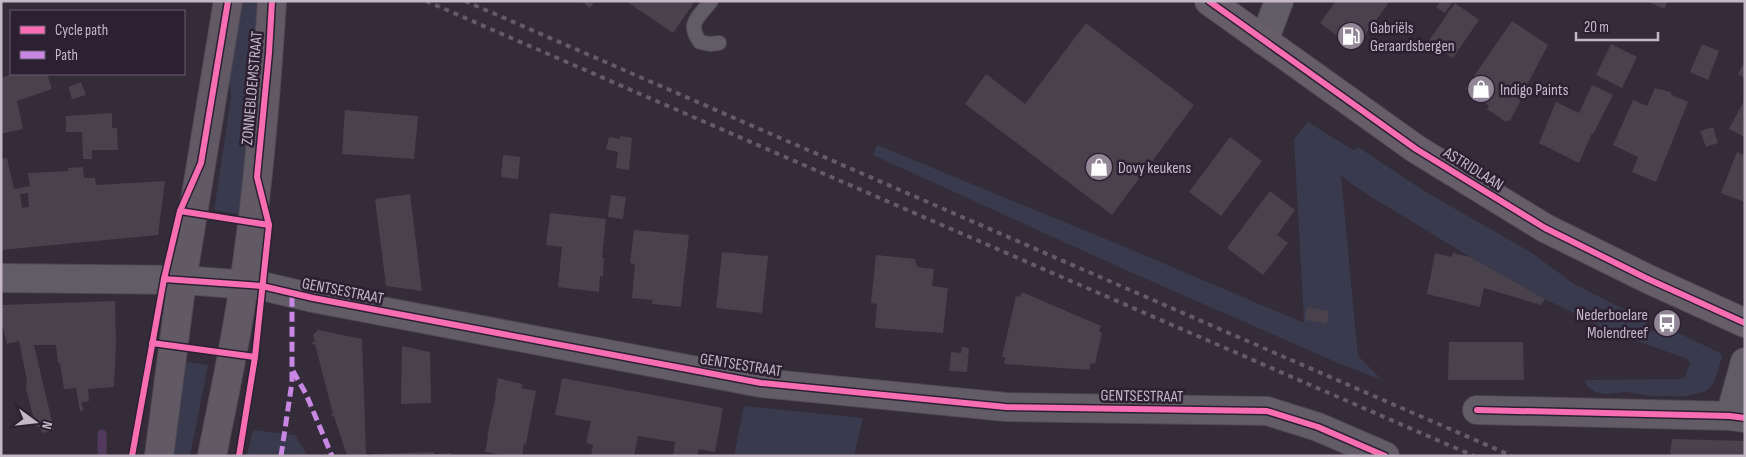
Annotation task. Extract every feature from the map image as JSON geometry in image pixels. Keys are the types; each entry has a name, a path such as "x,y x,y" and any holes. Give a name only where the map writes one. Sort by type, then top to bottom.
{"main road":[{"name":"ZONNEBLOEMSTRAAT","path":"159,456 182,280 228,1"},
{"name":"ZONNEBLOEMSTRAAT","path":"212,456 244,285 268,63 272,1"},
{"name":"ASTRIDLAAN","path":"1209,1 1416,149 1544,228 1648,279 1745,323"}],"street":[{"path":"1264,41 1279,1"},
{"name":"GENTSESTRAAT","path":"1,278 182,280 262,286 332,302 761,382 1006,407 1267,411 1318,427 1385,456"},
{"path":"1477,410 1737,417 1745,362"}],"lane":[{"path":"711,1 694,23 693,33 700,42 719,43"}],"shaded area":[{"path":"235,1 258,1 258,34 242,215 214,210 231,98 228,59"},
{"path":"1308,122 1353,150 1358,147 1424,191 1532,253 1574,284 1647,321 1645,328 1662,335 1666,327 1720,353 1722,357 1715,380 1710,388 1704,392 1686,396 1651,396 1627,392 1606,394 1595,392 1587,386 1585,380 1680,379 1685,377 1690,363 1687,359 1607,330 1545,299 1470,257 1365,193 1341,176 1358,356 1382,380 1338,363 1121,268 873,155 877,145 1304,323 1294,139"},
{"path":"176,360 208,365 190,456 166,456"},
{"path":"744,406 863,418 854,456 734,456"},
{"path":"253,430 295,435 308,456 247,456"}],"building":[{"path":"581,1 595,1 590,8"},
{"path":"626,1 695,1 673,33"},
{"name":"Gabriëls Geraardsbergen","path":"1336,1 1390,1 1355,49 1320,23"},
{"path":"1441,1 1453,1 1445,13 1436,7"},
{"path":"1647,1 1668,1 1664,9"},
{"path":"1455,3 1479,20 1453,58 1428,42"},
{"path":"1512,21 1548,45 1510,121 1506,122 1487,109 1489,106 1465,89"},
{"name":"Dovy keukens","path":"1086,23 1194,105 1112,215 965,104 986,74 1025,104"},
{"path":"1611,44 1637,57 1622,88 1596,75"},
{"path":"1702,44 1719,51 1708,80 1690,72"},
{"path":"1745,61 1745,78 1738,74"},
{"path":"10,75 47,75 52,89 17,101 23,129 1,134 1,78"},
{"path":"81,82 86,95 72,99 68,87"},
{"path":"1592,85 1613,95 1592,133 1579,163 1539,143 1556,102 1579,113"},
{"path":"1655,88 1670,92 1672,95 1688,102 1656,182 1632,172 1638,157 1613,145 1633,100 1647,106"},
{"path":"1745,99 1745,137 1729,129"},
{"path":"345,110 418,116 414,159 342,154"},
{"path":"112,113 112,128 117,128 118,150 92,150 92,159 83,159 82,132 66,132 66,116"},
{"path":"1713,127 1718,143 1706,147 1700,131"},
{"path":"620,136 632,138 629,170 616,168 618,152 606,149 609,137 620,139"},
{"path":"1230,137 1262,161 1221,216 1189,192"},
{"path":"1737,152 1745,156 1745,202 1721,193"},
{"path":"503,155 520,157 518,179 501,177"},
{"path":"7,158 14,189 30,186 28,173 68,171 68,168 83,167 84,178 95,178 96,185 165,181 158,235 1,250 1,159","holes":["28,193 29,207 22,208 20,194"]},
{"path":"1270,191 1295,210 1277,235 1288,243 1263,275 1227,248"},
{"path":"410,194 422,291 386,286 375,199"},
{"path":"611,195 626,197 623,219 608,217"},
{"path":"550,213 606,219 602,257 604,258 603,277 600,276 599,292 558,287 562,247 546,245"},
{"path":"634,230 689,235 681,307 652,304 653,300 632,298 635,264 630,263"},
{"path":"722,252 768,256 762,313 716,308"},
{"path":"1435,253 1452,257 1453,253 1470,257 1545,299 1541,305 1484,288 1480,307 1427,294"},
{"path":"876,255 915,259 917,267 934,269 932,286 948,288 943,333 876,328 877,304 871,303"},
{"path":"1022,292 1101,326 1099,332 1102,332 1095,364 1091,363 1089,370 1004,364 1005,357 1002,357 1016,296 1020,297"},
{"path":"115,301 114,387 88,389 89,401 81,403 84,410 80,411 76,388 64,389 56,345 34,345 54,430 42,433 40,426 36,427 26,389 27,380 19,341 7,344 1,320 1,305"},
{"path":"1307,307 1329,311 1327,324 1305,320"},
{"path":"318,330 362,339 366,456 347,456 334,416 332,417 331,414 333,414 315,344 313,345 312,342 315,342 313,335"},
{"path":"1449,342 1523,342 1524,380 1448,380"},
{"path":"402,346 430,352 431,403 401,404"},
{"path":"962,347 969,348 967,372 949,371 951,352 961,353"},
{"path":"498,378 523,384 521,388 536,391 522,456 507,456 485,452"},
{"path":"562,378 723,408 715,452 699,449 697,456 673,456 675,442 638,436 634,456 591,456 593,445 586,443 591,421 555,415"},
{"path":"1672,439 1745,441 1745,456 1670,456"},
{"path":"434,452 434,454 451,453 451,456 372,456 372,454"}],"waterway":[{"path":"102,434 102,456"}],"railway":[{"path":"426,1 1474,456"},
{"path":"465,1 1512,456"}],"marked path":[{"path":"281,456 292,382 292,294"},
{"path":"293,371 306,394 332,456"}],"cycle path":[{"path":"132,456 164,279 180,211 201,163 228,1"},
{"path":"239,456 255,357 269,225 257,177 272,1"},
{"path":"1209,1 1416,149 1545,228 1648,279 1745,323"},
{"path":"180,211 269,225"},
{"path":"164,279 262,286 313,298 761,383 1006,407 1267,411 1318,427 1385,456"},
{"path":"152,343 255,357"},
{"path":"1477,410 1730,416 1745,418"}],"place":[{"name":"Gabriëls Geraardsbergen","path":"1351,36"},
{"name":"Indigo Paints","path":"1481,89"},
{"name":"Dovy keukens","path":"1099,167"},
{"name":"Nederboelare Molendreef","path":"1667,323"}]}
